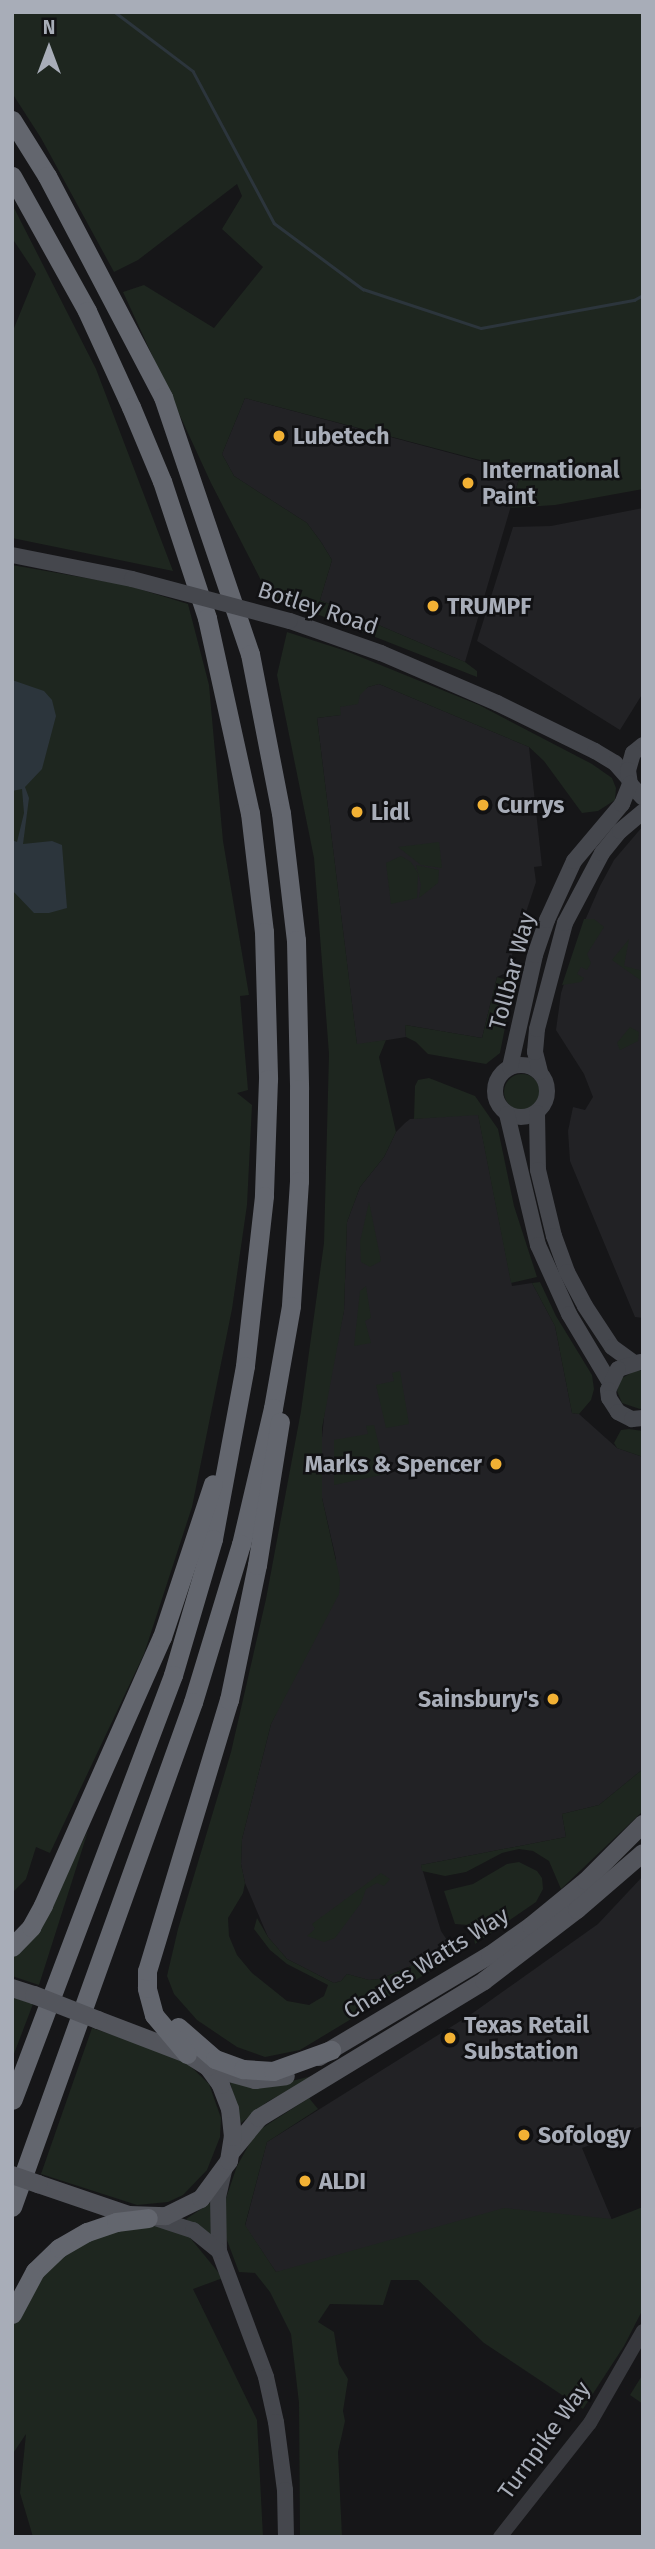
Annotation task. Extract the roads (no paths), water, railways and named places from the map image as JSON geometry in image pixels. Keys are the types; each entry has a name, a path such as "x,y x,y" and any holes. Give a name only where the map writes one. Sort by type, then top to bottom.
{"highway":[{"path":"12,120 47,176 163,397 250,654 281,813 296,940 299,1181 278,1451 229,1700 147,1971 149,2001 160,2023 187,2054"},
{"path":"12,176 87,311 162,481 194,573 217,653 250,813 264,932 268,1079 264,1196 244,1366 213,1539 173,1675 12,2100"},
{"path":"12,2207 193,1702 241,1544 273,1408 291,1306"},
{"path":"12,1947 31,1927 43,1905 162,1637 206,1507 244,1366"},
{"path":"156,1941 155,1965 160,2002 190,2040 215,2059 243,2069 273,2071 331,2050"},
{"path":"12,2314 36,2271 59,2248 88,2232 116,2222 151,2218"}],"main road":[{"name":"Botley Road","path":"12,555 132,579 290,621 381,653 497,703 594,751 615,763 643,798"},
{"name":"Botley Road","path":"594,751 638,749"},
{"name":"Tollbar Way","path":"510,1067 532,967 547,920 574,861 623,803 638,749"},
{"name":"Tollbar Way","path":"540,1072 535,1052 537,1029 565,923 602,853 620,831 643,813"},
{"path":"638,1362 611,1347 567,1272 554,1236 538,1170 537,1113 548,1096 547,1083 540,1072 526,1065 510,1067 498,1079 495,1088 497,1102 507,1114 538,1245 569,1314 609,1381 609,1398 618,1412 632,1419 643,1418"},
{"path":"507,1114 522,1118 537,1113"},
{"path":"609,1381 618,1369 638,1362"},
{"name":"Charles Watts Way","path":"208,2067 240,2078 272,2080 292,2074 490,1955 531,1926 586,1881 643,1824"},
{"name":"Charles Watts Way","path":"232,2151 259,2118 484,1981 577,1910 643,1853"},
{"path":"12,1988 187,2054 208,2067 221,2085 230,2109 232,2151 218,2196 219,2251 242,2305 266,2376 276,2422 285,2490 286,2537"},
{"path":"151,2218 175,2214 193,2205 208,2193 224,2171"},
{"path":"12,2175 121,2213 151,2218 193,2231 219,2251"}],"street":[{"name":"Turnpike Way","path":"500,2537 590,2423 643,2331"}],"waterway":[{"path":"115,12 193,71 274,223 363,289 481,328 634,300 643,295"}],"place":[{"name":"Lubetech","path":"279,436"},
{"name":"International Paint","path":"468,483"},
{"name":"TRUMPF","path":"433,606"},
{"name":"Currys","path":"483,805"},
{"name":"Lidl","path":"357,812"},
{"name":"Marks & Spencer","path":"496,1464"},
{"name":"Sainsbury's","path":"553,1699"},
{"name":"Texas Retail Substation","path":"450,2038"},
{"name":"Sofology","path":"524,2135"},
{"name":"ALDI","path":"305,2181"}]}
